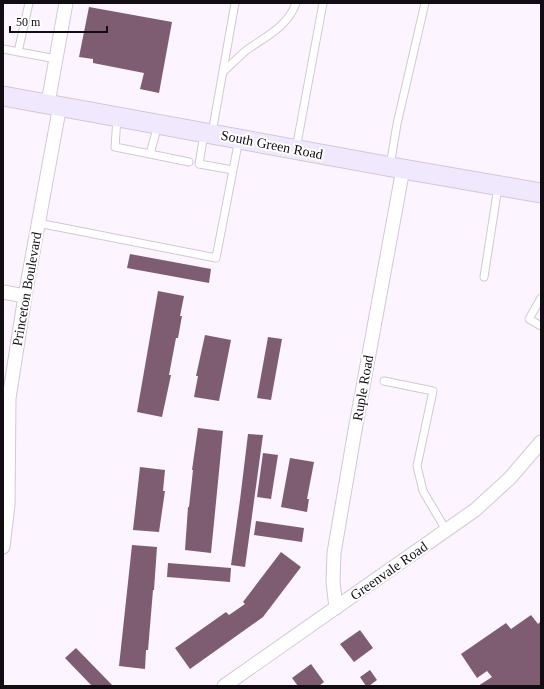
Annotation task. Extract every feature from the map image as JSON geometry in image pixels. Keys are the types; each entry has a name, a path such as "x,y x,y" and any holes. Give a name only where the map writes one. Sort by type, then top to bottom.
{"main road":[{"name":"South Green Road","path":"3,96 541,193"}],"street":[{"name":"Princeton Boulevard","path":"3,546 8,505 9,398 38,223 54,104 56,59 66,3"},
{"name":"Ruple Road","path":"336,608 333,582 334,553 396,168"},
{"path":"3,292 25,296"},
{"name":"Greenvale Road","path":"224,686 475,510 491,497 510,478 541,442"}],"lane":[{"path":"18,52 29,3"},
{"path":"233,170 199,164 223,72 235,3"},
{"path":"223,72 247,50 281,27 291,15 296,3"},
{"path":"296,149 323,3"},
{"path":"396,168 397,124 425,3"},
{"path":"3,49 56,59"},
{"path":"118,116 114,147 189,162"},
{"path":"150,154 158,124"},
{"path":"38,223 216,258 240,139"},
{"path":"484,278 498,186"},
{"path":"541,298 529,319 541,326"},
{"path":"384,381 433,391 417,466 423,491 446,530"}],"building":[{"path":"89,7 172,22 159,93 140,89 144,73 93,63 93,59 79,57"},
{"path":"130,254 211,269 209,283 127,268"},
{"path":"158,291 184,296 178,338 176,338 169,375 171,375 162,417 137,412"},
{"path":"205,335 231,340 219,401 194,397 198,376 196,376"},
{"path":"268,337 282,339 271,400 257,398"},
{"path":"198,428 223,431 211,553 185,550 188,507"},
{"path":"248,434 263,435 245,567 231,565"},
{"path":"263,453 278,455 271,499 257,497"},
{"path":"290,458 314,462 307,499 309,499 307,512 281,507"},
{"path":"140,467 165,470 163,491 165,491 159,532 133,530"},
{"path":"256,521 304,528 302,542 254,535"},
{"path":"132,545 157,547 154,590 145,669 119,666"},
{"path":"281,552 301,567 263,617 190,669 175,648 226,612 229,615 245,604 243,602"},
{"path":"168,563 231,568 230,582 167,577"},
{"path":"531,615 538,624 541,621 541,686 478,686 492,677 487,671 477,678 461,654 506,623 511,629"},
{"path":"360,630 373,648 354,662 340,644"},
{"path":"76,648 113,686 92,686 65,658"},
{"path":"311,664 324,682 319,686 298,686 292,678"},
{"path":"370,670 377,680 369,686 366,686 360,677"}]}
